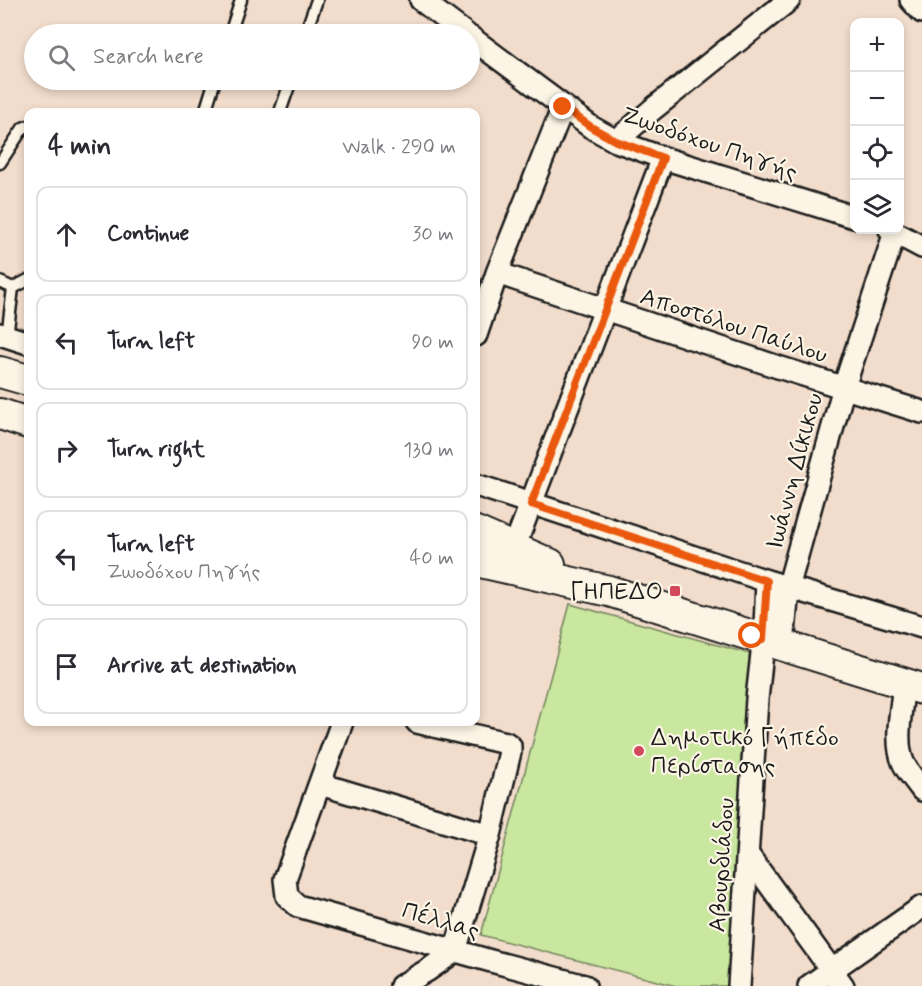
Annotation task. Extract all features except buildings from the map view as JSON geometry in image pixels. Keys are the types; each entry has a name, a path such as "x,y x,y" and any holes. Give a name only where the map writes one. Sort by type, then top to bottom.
{"main road":[{"path":"0,372 24,379"},
{"path":"0,414 24,422"},
{"path":"480,534 609,591"},
{"path":"480,562 609,591 913,686"}],"street":[{"name":"Ζωοδόχου Πηγής","path":"421,0 452,24"},
{"path":"616,141 789,0"},
{"path":"911,0 922,12"},
{"name":"Ζωοδόχου Πηγής","path":"480,45 591,127 616,141 663,158 850,215"},
{"path":"480,323 497,273 563,107"},
{"path":"514,548 663,158"},
{"name":"Ιωάννη Δίκικου","path":"773,642 844,387 892,234"},
{"path":"898,234 922,247"},
{"name":"Αποστόλου Παύλου","path":"497,273 778,367 922,412"},
{"path":"4,336 24,342"},
{"path":"480,486 789,588 922,627"},
{"path":"767,581 773,642"},
{"name":"Αβουρδιάδου","path":"739,986 757,699 773,642"},
{"path":"913,686 899,730 900,750 903,762 922,790"},
{"path":"341,726 320,784 490,835"},
{"path":"401,986 455,951 490,835 510,752 510,746 506,743 434,726"},
{"name":"Πέλλας","path":"320,784 285,879 287,896 298,906 585,986"},
{"path":"748,855 838,978"},
{"path":"808,986 838,978 922,908"}],"lane":[{"path":"233,24 241,0"},
{"path":"308,24 316,0"},
{"path":"206,108 212,90"},
{"path":"281,108 288,90"},
{"path":"0,163 24,128"},
{"path":"0,282 13,288"},
{"path":"13,288 24,282"},
{"path":"4,336 13,288"}],"green space":[{"name":"Δημοτικό Γήπεδο Περίστασης","path":"570,604 750,654 737,986 676,986 481,935"}],"place":[{"name":"ΓΗΠΕΔΟ","path":"675,591"},
{"name":"Δημοτικό Γήπεδο Περίστασης","path":"639,751"}],"route":[{"path":"563,107 616,141 663,158 531,504 767,581 763,639 752,636"}]}
